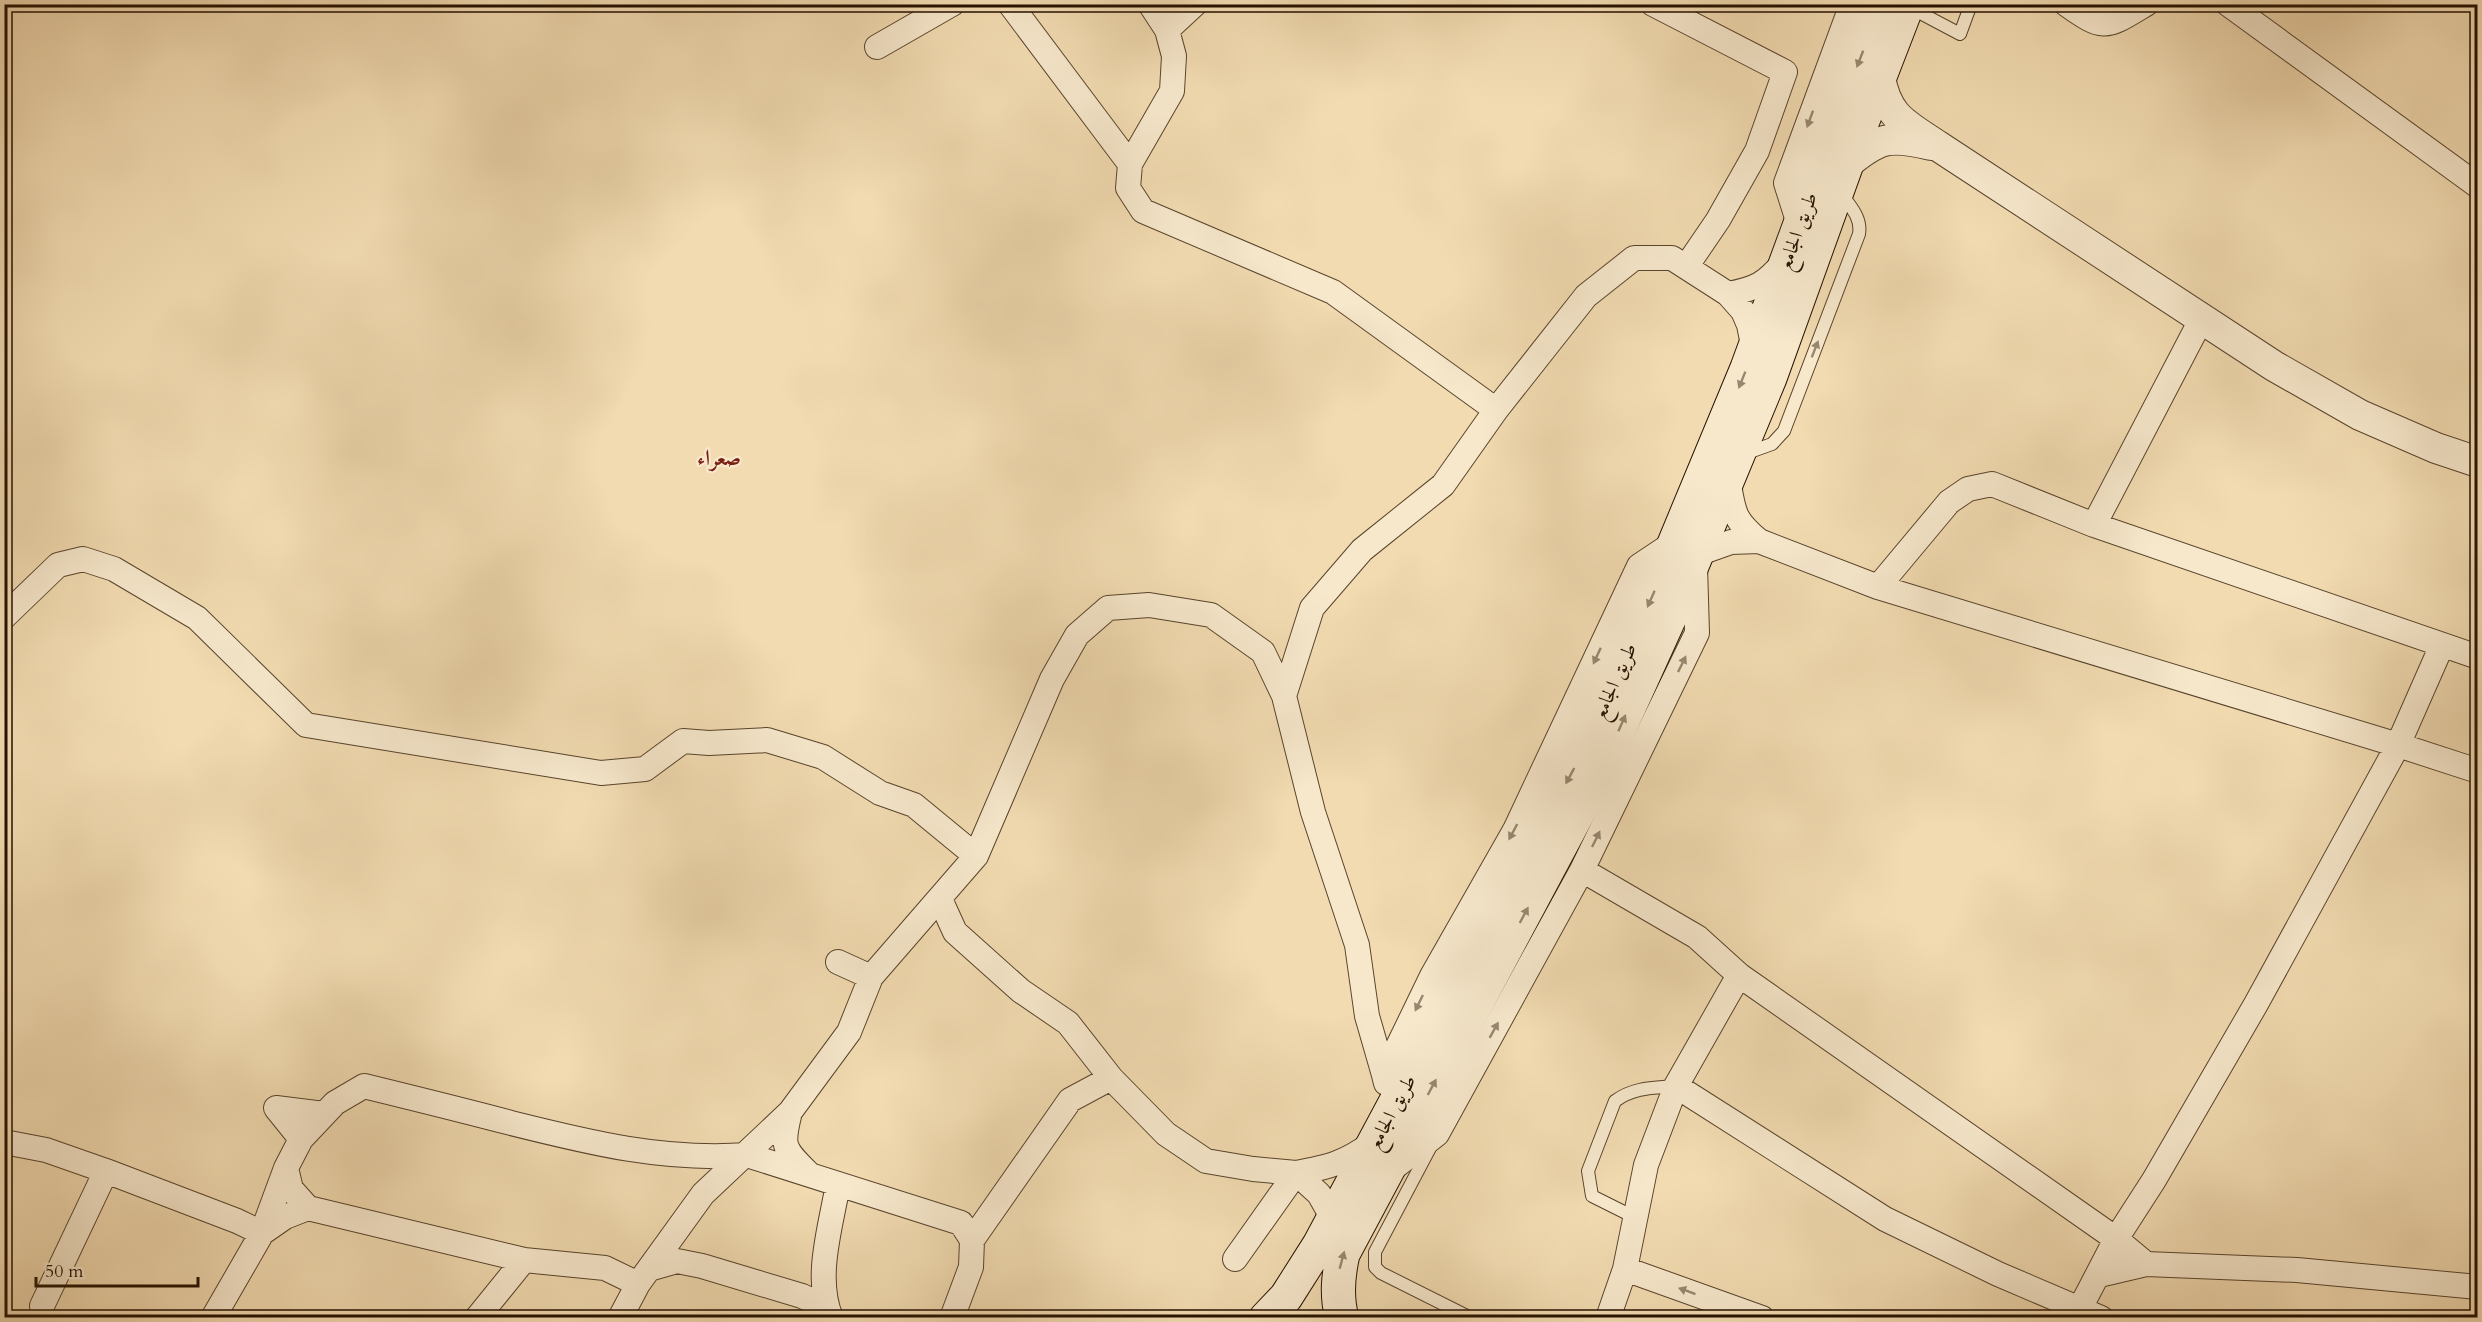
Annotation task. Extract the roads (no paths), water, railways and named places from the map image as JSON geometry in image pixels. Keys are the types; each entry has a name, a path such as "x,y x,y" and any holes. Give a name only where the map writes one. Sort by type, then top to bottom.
{"main road":[{"name":"طريق الجامع","path":"1342,1317 1339,1306 1338,1278 1343,1254 1598,776 1689,552 1754,350 1799,224 1899,5"},
{"name":"طريق الجامع","path":"1266,1317 1286,1298 1333,1219 1733,468 1770,378 1880,77 1899,5"}],"street":[{"path":"877,47 952,4"},
{"path":"1010,4 1130,164"},
{"path":"1150,4 1167,30 1174,56 1172,91 1130,164 1128,188 1143,211 1333,292 1496,410"},
{"path":"1167,30 1195,4"},
{"path":"1653,4 1785,72 1757,151 1718,220 1686,267"},
{"path":"1799,224 1786,183 1852,4"},
{"path":"2066,4 2092,23 2146,4"},
{"path":"2228,4 2478,186"},
{"path":"1880,77 1883,96 1894,115 1938,147 2274,366 2360,415 2436,448 2478,462"},
{"path":"1842,177 1868,147 1886,139 1909,139 1938,147"},
{"path":"1284,696 1312,608 1362,550 1443,485 1496,410 1587,296 1634,258 1672,258 1728,294 1743,311 1749,325 1754,350"},
{"path":"1728,294 1750,290 1768,281 1787,258"},
{"path":"2094,525 2202,318"},
{"path":"1733,468 1732,505 1739,524 1759,541 1878,586 2478,771"},
{"path":"1878,586 1949,502 1968,489 1992,484 2094,525 2478,657"},
{"path":"1384,1075 1432,976 1515,830 1639,566 1731,542 1759,541"},
{"path":"1385,1174 1437,1134 1582,870 1697,633 1689,552"},
{"path":"4,617 58,565 83,559 114,569 197,618 306,725 601,773 645,769 683,741 709,743 767,740 823,757 880,793 914,805 976,856"},
{"path":"620,1317 644,1277 703,1194 790,1112 849,1032 871,977 976,856 1052,679 1077,635 1108,608 1149,605 1211,615 1263,652 1284,696 1313,812 1356,945 1367,1016 1393,1107"},
{"path":"2077,1313 2116,1239 2154,1180 2256,1004 2398,745 2442,645"},
{"path":"1582,870 1697,937 1739,975 2116,1239 2146,1264"},
{"path":"940,899 955,932 1021,991 1068,1023 1111,1078 1166,1134 1206,1161 1296,1173 1329,1167 1351,1159 1375,1141"},
{"path":"911,933 955,932"},
{"path":"838,962 871,977"},
{"path":"1608,1317 1625,1269 1646,1165 1676,1086 1739,975"},
{"path":"952,1317 970,1267 972,1240 1070,1100 1111,1078"},
{"path":"213,1317 262,1233 286,1168 301,1139 335,1103 364,1086 585,1141 670,1156 747,1155 961,1223 972,1240"},
{"path":"1676,1086 1885,1219 2077,1313 2101,1317"},
{"path":"301,1139 276,1108 324,1114"},
{"path":"790,1112 783,1139 792,1157 811,1175"},
{"path":"4,1142 46,1150 106,1171 237,1221 262,1233"},
{"path":"670,1156 696,1173 703,1194"},
{"path":"286,1168 291,1189 308,1208 524,1260 605,1268 644,1277 677,1261 702,1266 802,1296 829,1312"},
{"path":"47,1314 106,1171"},
{"path":"1296,1173 1319,1194 1333,1219"},
{"path":"1234,1259 1296,1173"},
{"path":"829,1312 823,1276 838,1184"},
{"path":"262,1233 285,1217 308,1208"},
{"path":"684,1220 688,1248 702,1266"},
{"path":"477,1317 524,1260"},
{"path":"2099,1275 2146,1264 2298,1270 2478,1287"},
{"path":"1625,1269 1762,1317"},
{"path":"802,1296 823,1276"}],"lane":[{"path":"1899,5 1960,34 1971,4"},
{"path":"1636,1218 1592,1196 1588,1172 1616,1101 1625,1093 1637,1089 1676,1086"},
{"path":"1437,1134 1375,1252 1374,1267 1381,1273 1471,1317"}],"district":[{"name":"صعراء","path":"719,457"}]}
